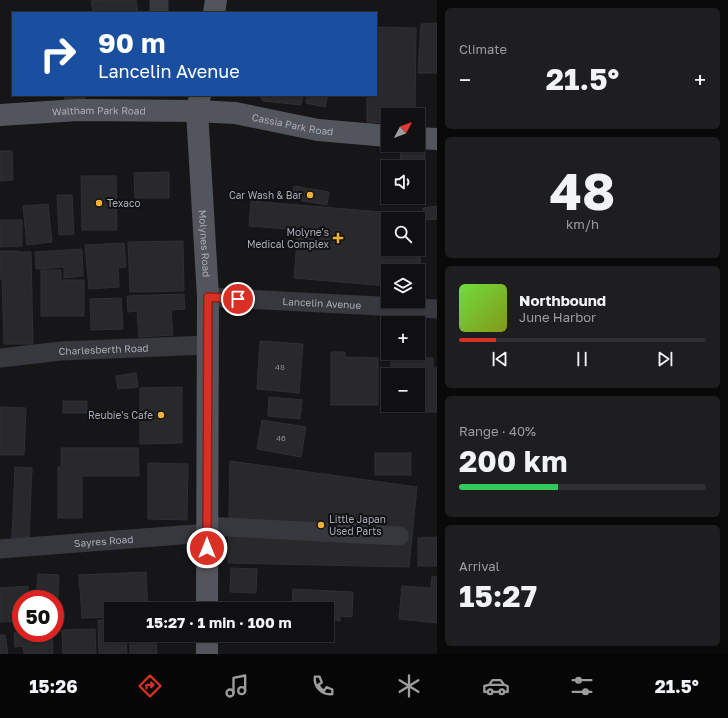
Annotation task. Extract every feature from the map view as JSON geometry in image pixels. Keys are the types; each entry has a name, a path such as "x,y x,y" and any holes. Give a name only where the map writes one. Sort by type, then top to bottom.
{"main road":[{"path":"214,12 216,0"},
{"name":"Waltham Park Road","path":"0,115 199,103"},
{"name":"Cassia Park Road","path":"199,103 235,113 318,130 381,135"},
{"name":"Molynes Road","path":"199,103 208,297 207,602"},
{"path":"425,138 437,139"},
{"path":"207,642 207,654"}],"street":[{"path":"159,0 159,12"},
{"name":"Lancelin Avenue","path":"208,297 437,309"},
{"name":"Charlesberth Road","path":"0,358 61,351 208,345"},
{"name":"Sayres Road","path":"0,549 207,530 399,536"}],"building":[{"path":"136,0 138,12 93,12 91,1"},
{"path":"437,23 437,73 418,73 421,24"},
{"path":"377,27 416,28 415,108 381,108 381,123 367,122 367,96 377,96"},
{"path":"64,96 85,96 85,99 65,102"},
{"path":"260,96 303,96 301,105 263,101"},
{"path":"307,96 328,96 325,107 306,103"},
{"path":"0,151 12,151 13,180 0,181"},
{"path":"401,152 425,152 425,160 400,160"},
{"name":"Texaco","path":"169,172 169,198 135,198 134,173"},
{"name":"Texaco","path":"81,176 116,176 117,230 82,230"},
{"name":"Car Wash & Bar","path":"294,186 329,192 327,205 292,199"},
{"path":"57,195 72,195 74,234 59,235"},
{"name":"Molyne's Medical Complex","path":"251,201 382,212 379,246 381,246 381,256 421,256 420,264 381,264 381,285 294,278 298,230 249,226"},
{"path":"48,204 52,242 27,245 23,206"},
{"path":"437,206 437,219 425,220 425,212 423,208"},
{"path":"0,220 22,220 22,246 0,247"},
{"path":"183,241 184,291 130,292 128,242"},
{"path":"124,243 126,267 118,268 119,287 89,289 85,245"},
{"path":"82,249 83,276 64,278 64,267 36,269 35,252"},
{"path":"0,251 31,252 33,344 4,344 2,279 0,279"},
{"path":"41,270 61,270 61,280 84,280 84,316 41,316"},
{"path":"184,294 185,309 171,310 173,335 139,337 137,311 128,312 127,296"},
{"path":"121,298 123,329 91,330 90,299"},
{"path":"260,341 303,344 299,393 257,389"},
{"path":"331,352 345,352 345,357 378,358 378,405 331,405"},
{"path":"425,358 433,358 433,368 437,368 437,412 425,412 425,368 391,368 391,360 425,360"},
{"path":"136,373 138,387 118,389 116,376"},
{"name":"Reubie's Cafe","path":"182,387 182,443 140,444 140,388"},
{"path":"269,397 302,400 300,419 268,416"},
{"path":"63,401 87,401 87,413 63,413"},
{"path":"0,407 26,408 24,455 0,455"},
{"path":"262,420 306,427 301,457 257,449"},
{"path":"61,448 138,448 139,476 82,476 82,518 58,518 58,467 61,467"},
{"path":"375,453 411,453 411,475 375,475"},
{"name":"Little Japan Used Parts","path":"230,461 417,487 409,567 228,563"},
{"path":"148,463 188,464 187,520 148,519"},
{"path":"15,467 32,468 29,539 12,538"},
{"path":"437,537 437,566 418,566 418,538"},
{"path":"231,568 257,569 256,593 230,592"},
{"path":"146,572 148,602 104,602 104,617 82,618 79,575"},
{"path":"38,574 59,575 58,590 37,590"},
{"path":"432,576 437,577 437,623 399,619 402,586 431,588"},
{"path":"28,586 28,590 12,590 12,621 0,622 0,588"},
{"path":"293,589 353,592 352,617 340,616 340,621 334,621 334,602 292,602"},
{"path":"98,620 104,620 104,642 126,642 127,654 99,654"},
{"path":"95,629 96,654 63,654 64,630"},
{"path":"0,635 5,635 8,654 0,654"},
{"path":"15,642 52,642 53,654 24,654 23,646 15,647"},
{"path":"130,642 156,642 157,654 130,654"}],"place":[{"name":"Car Wash & Bar","path":"310,195"},
{"name":"Texaco","path":"99,203"},
{"name":"Molyne's Medical Complex","path":"338,238"},
{"name":"Reubie's Cafe","path":"161,415"},
{"name":"Little Japan Used Parts","path":"321,525"}],"route":[{"path":"207,548 208,297 238,299"}]}
